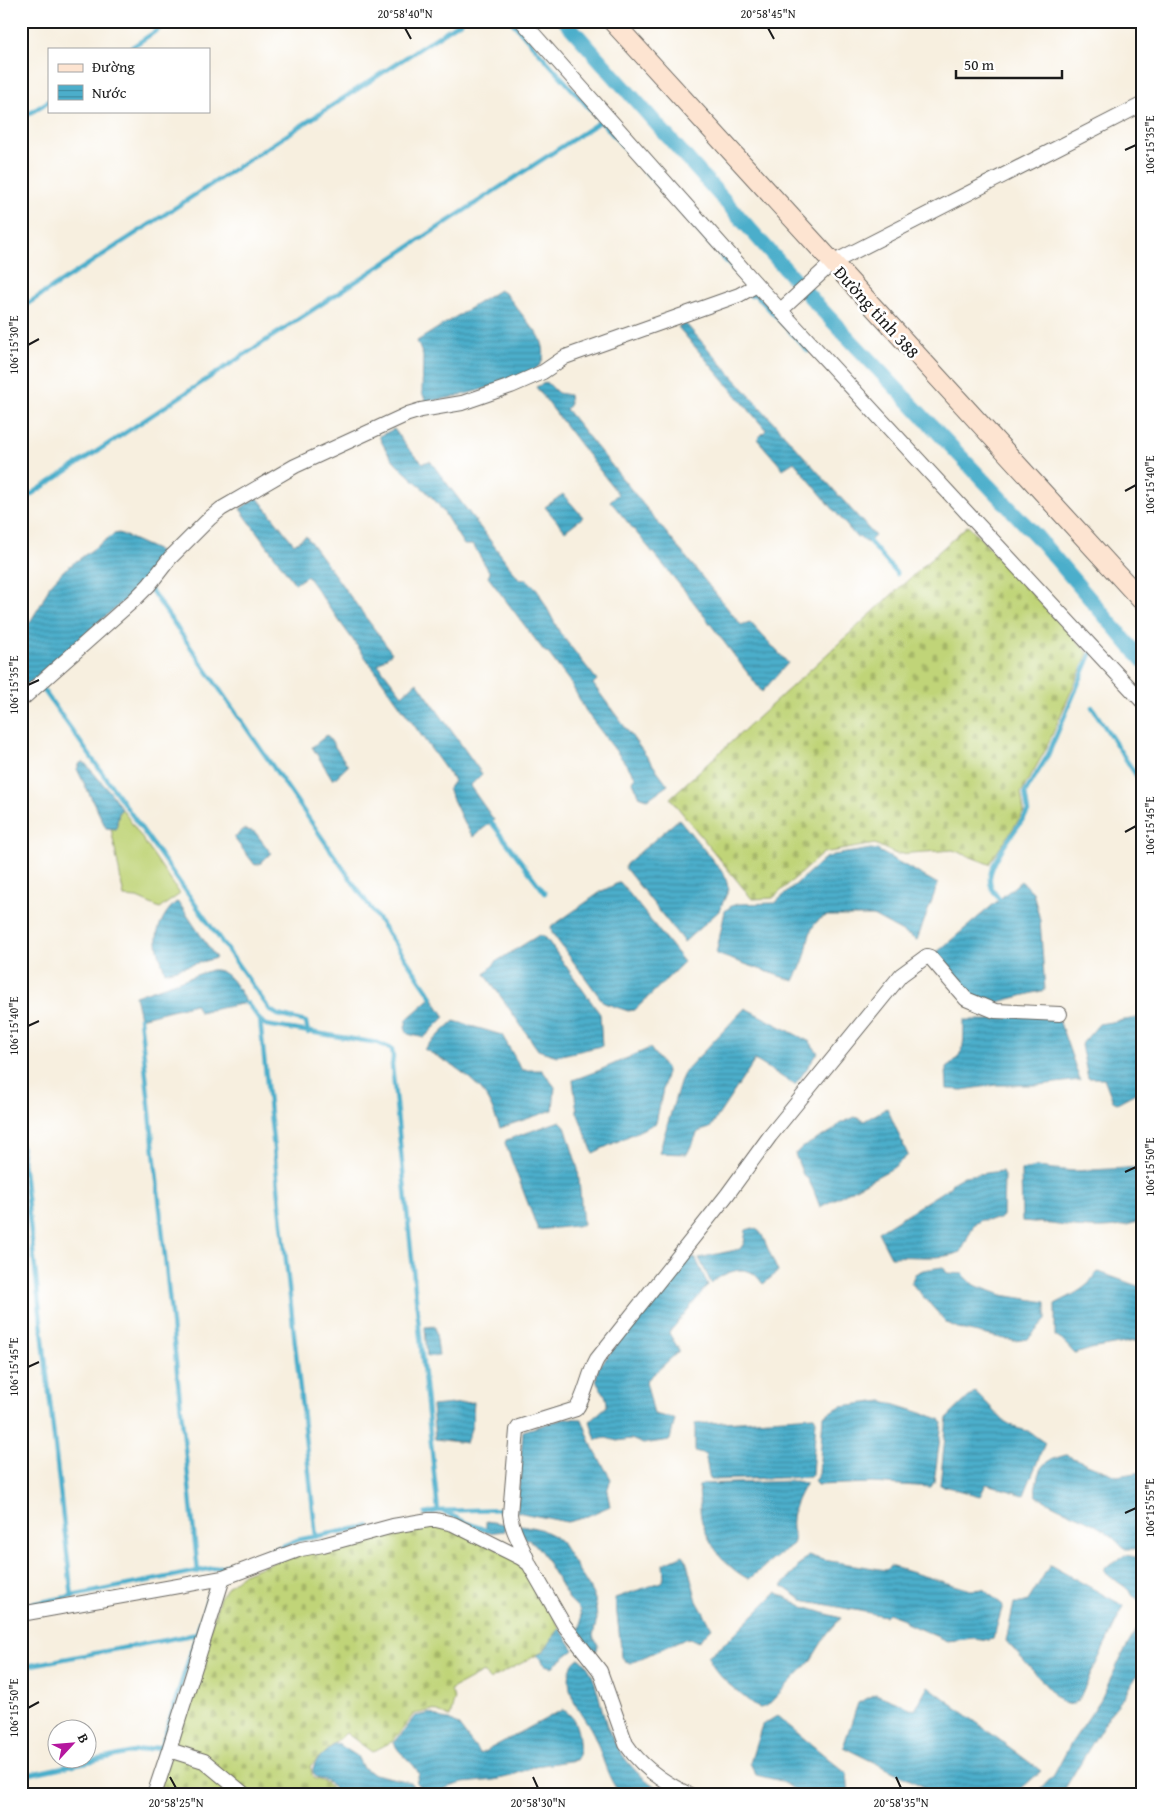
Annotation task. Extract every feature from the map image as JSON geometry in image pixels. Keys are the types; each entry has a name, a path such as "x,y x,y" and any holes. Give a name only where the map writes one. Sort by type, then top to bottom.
{"main road":[{"name":"Đường tỉnh 388","path":"612,21 829,266 1143,602"}],"street":[{"path":"522,21 757,284 783,308 970,516 1143,702"},
{"path":"783,308 829,266 1143,104"},
{"path":"21,700 135,599 154,580 170,558 210,518 221,509 278,475 314,456 408,414 462,403 518,383 543,372 565,357 739,295 757,284"},
{"path":"690,1795 657,1776 642,1765 632,1753 626,1744 600,1672 564,1625 529,1564 511,1524 516,1440 519,1427 576,1409 581,1403 590,1371 597,1359 727,1195 770,1136 901,975 927,956 930,957 966,999 995,1011 1060,1014"},
{"path":"21,1614 223,1578 302,1550 393,1526 429,1520 453,1524 521,1558 529,1564"},
{"path":"154,1795 223,1578"},
{"path":"169,1750 204,1761 245,1795"}],"green space":[{"path":"968,525 1088,653 1045,751 1021,793 1024,812 989,864 953,850 896,854 875,844 823,853 773,898 752,899 670,798"},
{"path":"122,809 180,894 160,908 137,898 124,897 111,828 116,829 119,812"},
{"path":"430,1523 447,1526 519,1560 560,1628 543,1652 489,1680 483,1672 450,1690 455,1698 450,1717 433,1710 415,1714 393,1741 372,1752 346,1733 310,1766 313,1778 327,1783 335,1795 249,1795 173,1748 220,1597 229,1586 243,1574 287,1557"},
{"path":"171,1754 202,1763 240,1795 157,1795"}],"water":[{"path":"499,290 506,294 539,336 544,352 540,365 516,378 481,390 447,399 425,400 422,392 423,356 417,341"},
{"path":"685,323 875,536 867,543 860,537 857,538 794,462 783,469 757,439 766,430 678,327"},
{"path":"547,382 558,393 569,395 570,404 566,409 741,625 750,622 788,663 762,692 689,596 610,501 618,494 536,387"},
{"path":"394,429 408,448 423,463 430,461 520,580 526,579 537,589 560,633 597,680 593,684 668,785 648,799 640,797 633,782 635,776 587,713 570,682 488,577 490,573 473,545 464,545 437,503 398,465 384,447 379,436"},
{"path":"563,494 583,517 565,531 545,507"},
{"path":"257,497 294,544 306,536 392,653 378,664 402,695 417,682 482,774 470,786 494,820 473,837 448,789 454,781 307,576 295,584 240,509"},
{"path":"119,533 161,552 163,555 159,564 138,589 21,691 21,630 30,622 50,585 64,570 114,534"},
{"path":"327,735 348,766 333,780 312,747"},
{"path":"84,762 111,793 122,809 119,812 116,829 106,828 77,769 80,763"},
{"path":"679,819 724,874 729,889 719,911 684,942 625,868 626,864"},
{"path":"244,829 255,832 271,853 261,863 255,865 234,838"},
{"path":"871,849 877,850 938,884 917,940 873,916 827,916 816,923 810,933 803,962 794,981 716,954 725,911 731,906 738,904 775,903 825,858"},
{"path":"1021,881 1033,892 1040,920 1045,990 994,1003 971,995 936,953"},
{"path":"620,882 684,962 635,1010 628,1011 604,1003 552,933 551,927 602,891"},
{"path":"176,902 179,903 216,958 165,972 157,946 157,937 159,927 169,909"},
{"path":"539,935 546,938 600,1014 602,1046 557,1056 538,1050 485,974 497,961"},
{"path":"211,970 223,972 228,976 247,1003 199,1012 195,1004 140,1018 135,996"},
{"path":"432,997 445,1017 424,1038 408,1034 405,1028 407,1019"},
{"path":"745,1008 810,1042 818,1053 795,1085 755,1060 710,1128 698,1132 687,1154 659,1153 685,1071"},
{"path":"1005,1015 1058,1017 1080,1080 1039,1085 996,1085 962,1090 947,1089 946,1068 961,1053 964,1020 989,1020"},
{"path":"1143,1017 1143,1089 1117,1103 1113,1101 1104,1078 1088,1078 1081,1045 1099,1024"},
{"path":"454,1021 502,1035 522,1070 542,1070 555,1087 553,1110 500,1128 486,1096 480,1088 458,1069 424,1049"},
{"path":"650,1048 667,1070 656,1123 593,1153 577,1112 573,1080"},
{"path":"887,1108 908,1155 893,1168 820,1207 808,1179 803,1175 795,1154 801,1148 834,1130 839,1124 855,1117 864,1121"},
{"path":"560,1121 565,1126 578,1169 583,1225 538,1230 505,1143 506,1140"},
{"path":"1036,1167 1074,1171 1143,1167 1143,1220 1128,1225 1098,1228 1022,1221 1021,1170"},
{"path":"1002,1171 1004,1176 1003,1216 1000,1219 981,1220 974,1225 961,1252 935,1257 891,1257 878,1232 950,1187 952,1183 964,1176"},
{"path":"753,1228 762,1235 778,1272 763,1284 753,1273 743,1270 728,1273 711,1283 699,1258 740,1249 744,1243 746,1230"},
{"path":"687,1256 696,1259 708,1285 669,1333 678,1348 678,1352 646,1381 654,1414 675,1419 670,1440 643,1444 631,1439 617,1441 606,1438 596,1440 590,1421 607,1406 604,1394 596,1380 599,1367"},
{"path":"943,1267 947,1273 963,1274 974,1285 1002,1295 1046,1302 1046,1320 1028,1339 1014,1341 960,1329 947,1323 911,1283 915,1274 923,1270"},
{"path":"1099,1272 1143,1288 1143,1346 1135,1341 1075,1354 1063,1341 1055,1336 1055,1304 1084,1287"},
{"path":"435,1326 439,1355 427,1357 425,1327"},
{"path":"975,1391 1004,1421 1016,1428 1028,1431 1045,1443 1024,1495 986,1484 980,1496 940,1485 947,1418"},
{"path":"883,1401 940,1419 942,1423 934,1482 931,1487 872,1483 817,1485 814,1481 819,1474 823,1416 841,1406"},
{"path":"474,1402 472,1426 466,1443 435,1439 432,1406"},
{"path":"814,1416 816,1420 812,1474 810,1477 710,1480 705,1454 695,1451 695,1424"},
{"path":"566,1418 582,1419 593,1448 611,1479 607,1491 610,1506 583,1518 567,1522 517,1512 523,1431"},
{"path":"1066,1455 1116,1476 1143,1472 1143,1544 1136,1549 1125,1549 1106,1531 1037,1496 1035,1490 1043,1465 1050,1460"},
{"path":"795,1481 806,1483 793,1511 793,1544 749,1579 741,1575 726,1563 714,1548 705,1531 701,1518 699,1486 703,1484"},
{"path":"486,1521 505,1524 505,1531 486,1533"},
{"path":"522,1525 540,1529 561,1542 589,1587 595,1599 597,1619 593,1636 598,1645 597,1650 592,1653 578,1634 581,1624 580,1610 569,1599 542,1553 535,1544 525,1538 517,1527"},
{"path":"683,1555 686,1559 697,1601 712,1628 698,1642 690,1638 683,1639 631,1663 625,1661 622,1657 615,1598 661,1582 664,1577 663,1564"},
{"path":"808,1555 823,1560 886,1570 890,1566 971,1590 983,1589 1003,1605 993,1639 974,1638 947,1641 888,1613 885,1616 802,1600 782,1586"},
{"path":"1125,1555 1136,1557 1143,1555 1143,1603 1104,1572 1106,1567"},
{"path":"1050,1565 1124,1606 1079,1699 1070,1704 1060,1701 1006,1641 1014,1603 1028,1601"},
{"path":"776,1592 804,1607 841,1618 827,1634 811,1660 767,1706 760,1708 755,1706 721,1677 708,1656 726,1642"},
{"path":"1143,1618 1143,1665 1125,1696 1110,1714 1061,1795 1035,1795 1054,1775 1070,1745 1101,1699 1122,1655"},
{"path":"560,1628 574,1650 552,1667 545,1665 537,1655 543,1652"},
{"path":"579,1658 590,1671 608,1728 625,1759 649,1783 670,1795 644,1796 624,1794 620,1792 612,1781 593,1733 577,1706 569,1685 571,1667"},
{"path":"928,1686 1041,1771 1014,1795 936,1795 922,1786 843,1747 858,1703 876,1694 915,1710"},
{"path":"562,1710 572,1718 577,1729 579,1750 576,1760 535,1766 511,1776 495,1780 463,1783 446,1788 436,1795 427,1795 416,1783 419,1774 417,1770 394,1743 416,1716 431,1713 458,1725 480,1754"},
{"path":"777,1716 847,1774 849,1795 803,1795 781,1781 756,1775 750,1763 762,1725"},
{"path":"335,1744 340,1745 357,1756 363,1768 374,1774 410,1782 420,1795 337,1795 328,1782 317,1778 313,1774 313,1769 318,1759"}],"waterway":[{"path":"130,48 171,21"},
{"path":"21,308 462,21"},
{"path":"511,21 749,287"},
{"path":"565,21 821,309 1038,538 1143,661"},
{"path":"21,119 48,102"},
{"path":"21,501 601,121"},
{"path":"751,296 755,294 808,351"},
{"path":"869,541 897,574"},
{"path":"151,590 432,997"},
{"path":"999,899 990,883 995,862 1028,812 1025,793 1048,755 1091,654"},
{"path":"35,678 270,1010 278,1015 306,1022 308,1033"},
{"path":"1092,707 1143,786"},
{"path":"491,822 545,893"},
{"path":"247,1003 260,1020"},
{"path":"140,1018 198,1572"},
{"path":"316,1537 260,1020 266,1025 378,1043 392,1049 392,1065 438,1511"},
{"path":"21,1144 72,1597"},
{"path":"425,1514 438,1511 504,1509"},
{"path":"445,1512 486,1530"},
{"path":"21,1606 244,1562 297,1540 369,1526"},
{"path":"146,1795 213,1582"},
{"path":"21,1667 197,1634"},
{"path":"21,1776 162,1746"}]}
